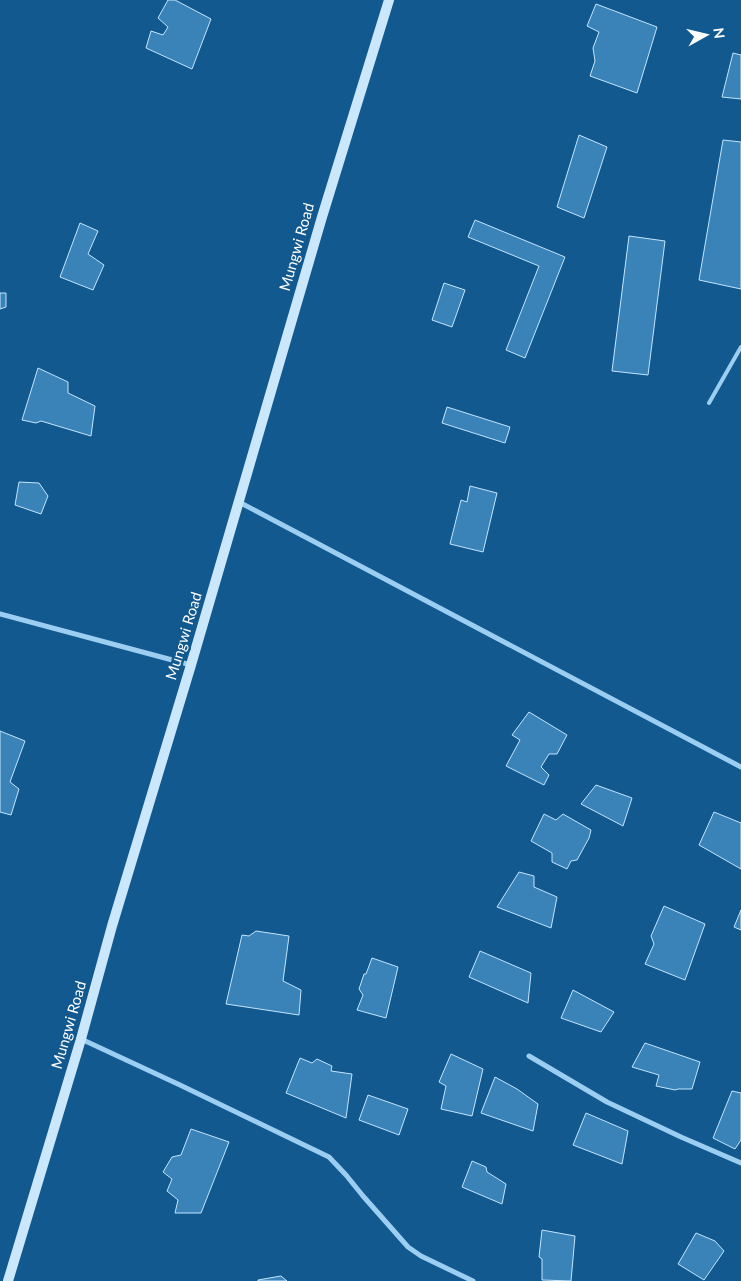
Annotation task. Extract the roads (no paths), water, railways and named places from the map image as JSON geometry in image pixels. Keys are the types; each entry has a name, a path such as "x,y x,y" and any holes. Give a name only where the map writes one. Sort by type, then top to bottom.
{"main road":[{"name":"Mungwi Road","path":"8,1281 322,217 388,0"}],"street":[{"path":"239,502 741,767"},
{"path":"0,614 191,665"},
{"path":"81,1038 328,1157 408,1247 421,1256 473,1281"},
{"path":"529,1056 607,1102 741,1163"}],"lane":[{"path":"710,403 741,346"}]}
